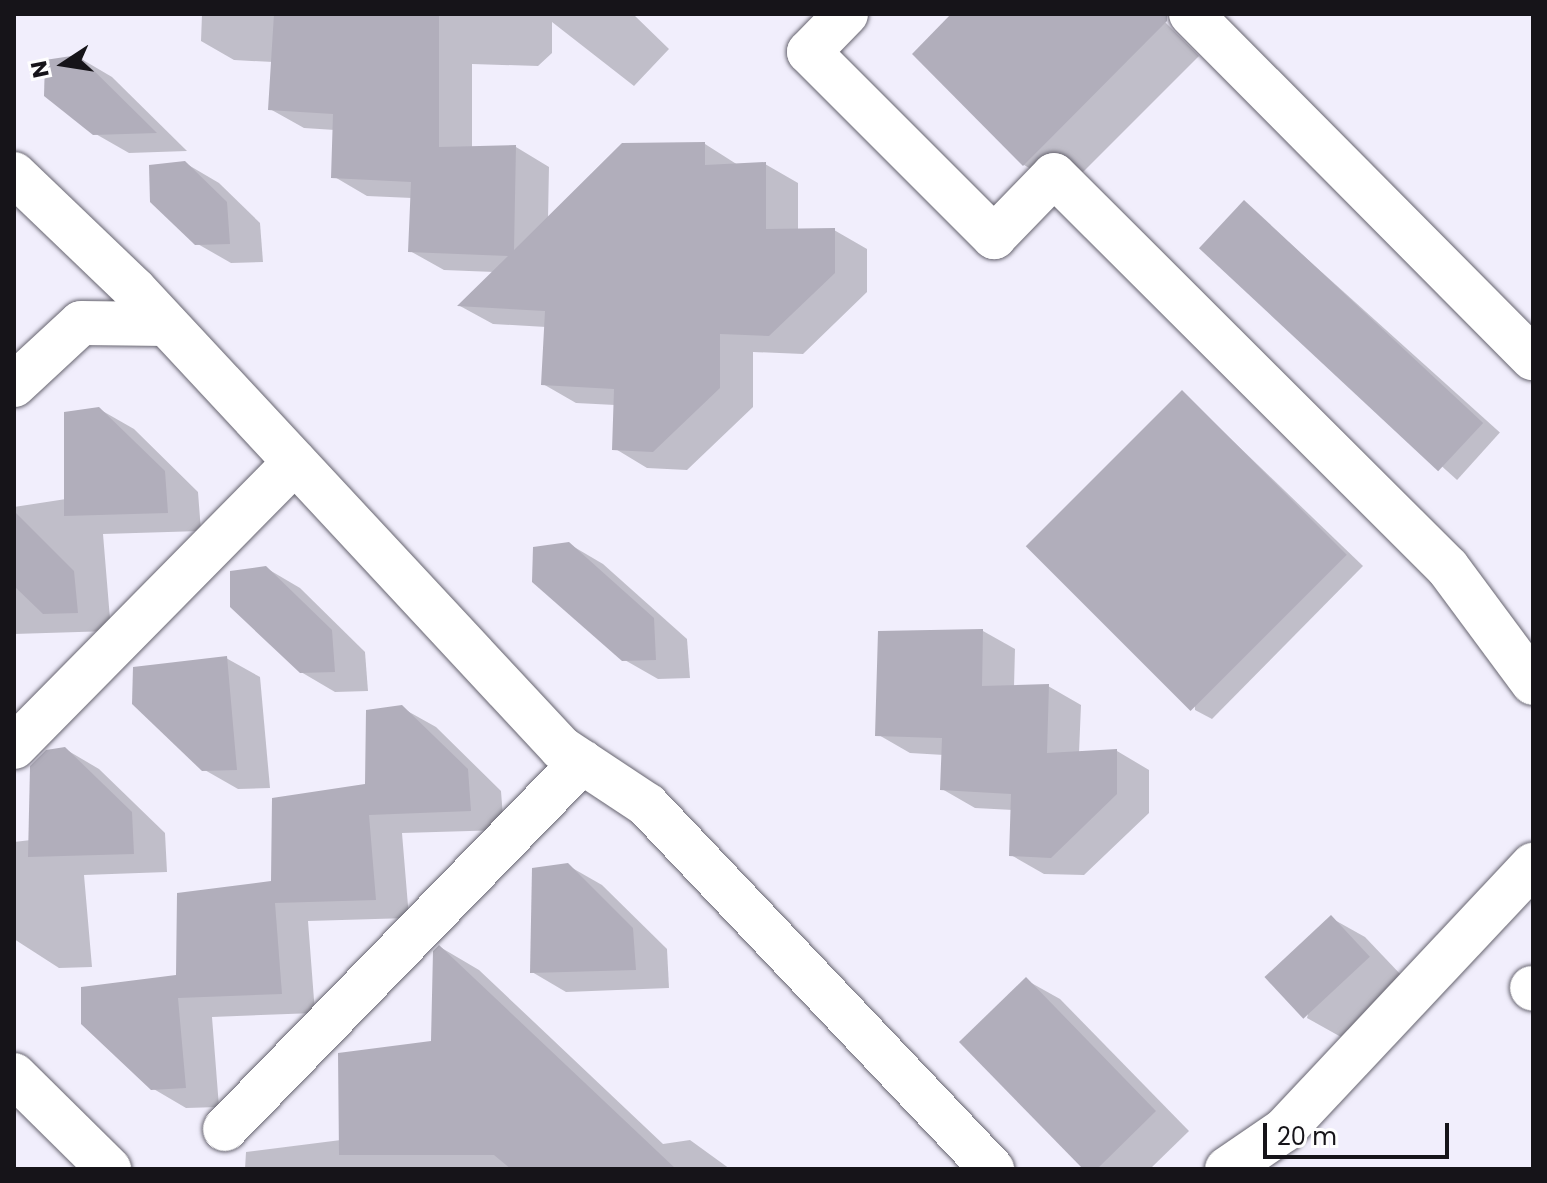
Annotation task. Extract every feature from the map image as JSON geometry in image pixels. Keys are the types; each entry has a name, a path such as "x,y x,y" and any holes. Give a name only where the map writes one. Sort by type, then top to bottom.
{"lane":[{"path":"846,14 809,52 994,237 1054,175 1448,568 1533,683"},
{"path":"1191,14 1533,358"},
{"path":"14,174 166,324 561,748 647,805 992,1169"},
{"path":"14,385 81,323 166,324"},
{"path":"14,747 295,462"},
{"path":"225,1129 582,762"},
{"path":"1227,1169 1284,1130 1533,865"},
{"path":"14,1075 109,1169"}],"building":[{"path":"274,14 439,14 439,147 516,145 514,250 622,143 705,142 705,165 766,162 766,229 835,228 835,273 769,336 720,334 720,388 653,452 612,450 614,389 541,385 545,311 457,306 508,256 408,252 411,182 331,178 333,114 268,110"},
{"path":"951,14 1167,14 1167,21 1023,166 912,54"},
{"path":"78,55 157,133 93,135 44,96 45,60"},
{"path":"185,161 227,202 230,244 195,245 150,202 149,165"},
{"path":"1244,200 1483,423 1438,471 1199,248"},
{"path":"1182,390 1347,555 1190,711 1026,546"},
{"path":"99,407 165,471 168,513 64,516 64,412"},
{"path":"14,511 74,571 78,613 43,614 14,586"},
{"path":"569,542 654,618 656,660 622,661 532,582 533,547"},
{"path":"266,566 332,630 335,672 300,673 230,607 230,571"},
{"path":"983,629 982,686 1049,684 1047,753 1117,749 1117,794 1051,858 1009,856 1011,794 940,790 942,738 875,736 878,631"},
{"path":"227,656 237,770 202,771 132,704 133,667"},
{"path":"402,705 468,769 471,811 369,815 376,900 275,903 282,994 178,998 186,1088 151,1090 81,1024 81,987 176,975 177,893 271,881 272,798 365,784 366,710"},
{"path":"65,747 132,812 134,854 28,857 30,766 46,750"},
{"path":"568,863 633,928 636,970 530,973 532,868"},
{"path":"1331,915 1370,957 1303,1019 1264,977"},
{"path":"439,945 676,1169 511,1169 494,1155 339,1155 338,1053 431,1041 433,951"},
{"path":"1026,977 1156,1111 1097,1169 1083,1169 959,1042"}]}
